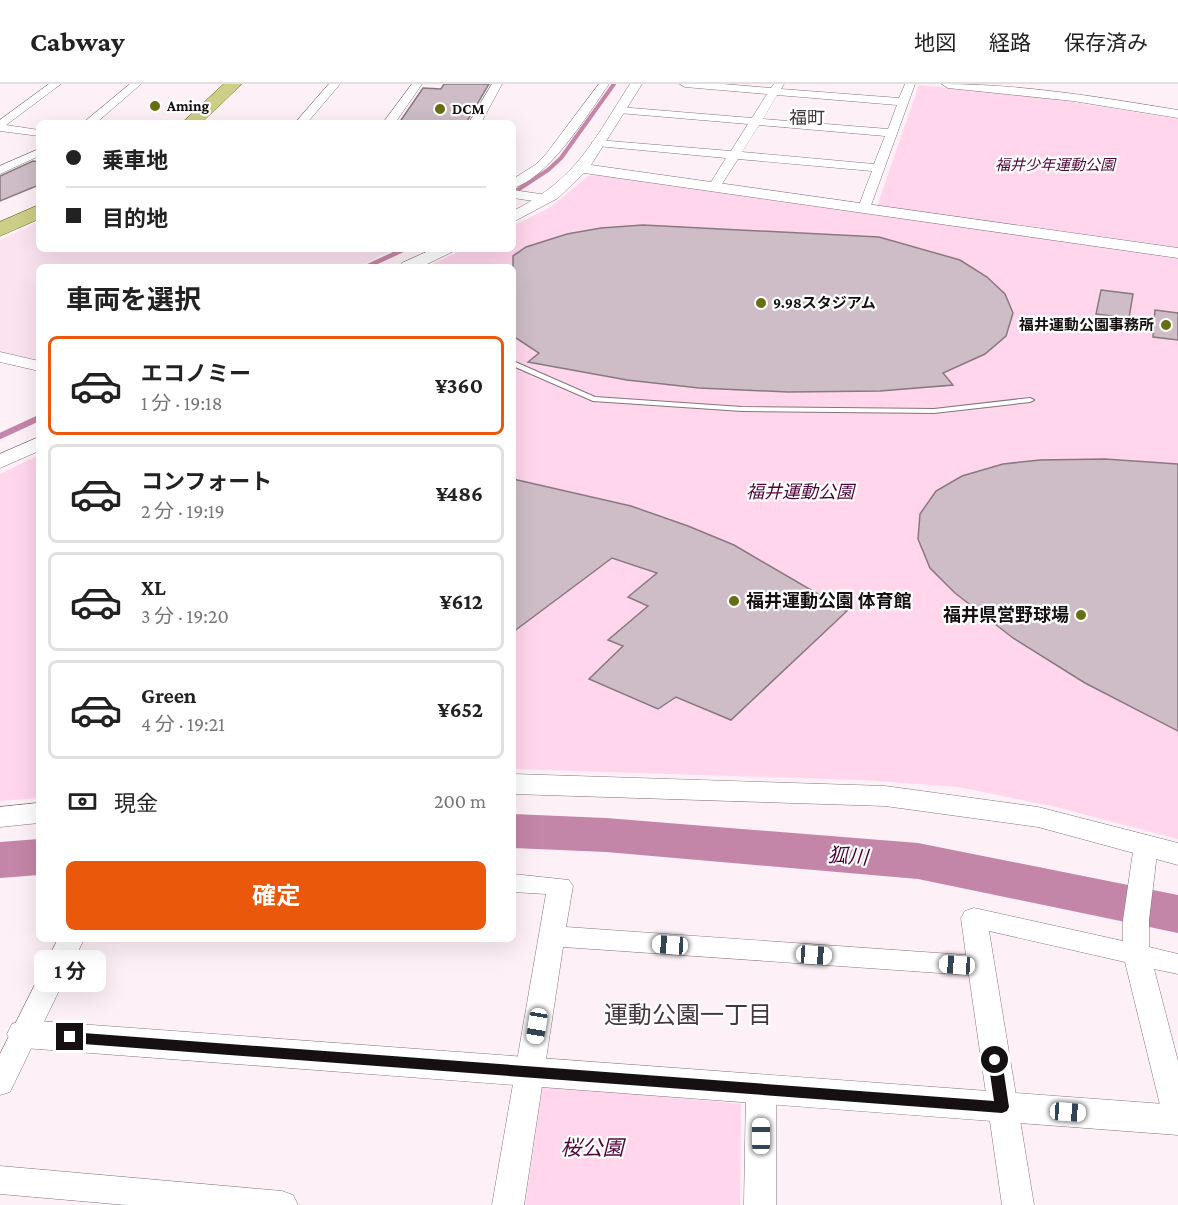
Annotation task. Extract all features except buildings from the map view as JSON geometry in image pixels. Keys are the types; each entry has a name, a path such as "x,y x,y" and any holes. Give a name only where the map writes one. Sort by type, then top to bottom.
{"main road":[{"path":"194,120 234,84"},
{"path":"0,230 36,212"}],"street":[{"path":"0,127 56,84"},
{"path":"93,120 136,84"},
{"path":"305,120 335,84"},
{"path":"391,120 417,84"},
{"path":"477,120 497,84"},
{"path":"516,190 550,156 604,84"},
{"path":"516,215 547,199 566,184 580,168 636,84"},
{"path":"685,84 777,87 904,102"},
{"path":"864,208 910,84"},
{"path":"948,84 1091,99 1178,114"},
{"path":"714,187 777,87"},
{"path":"619,110 755,121 810,130 892,133"},
{"path":"0,127 36,133"},
{"path":"597,143 735,155 797,156 879,168"},
{"path":"2,167 36,153"},
{"path":"580,168 1178,253"},
{"path":"516,191 547,199"},
{"path":"414,264 440,252"},
{"path":"0,357 36,365"},
{"path":"0,462 36,444"},
{"path":"516,784 918,799 1038,817 1144,853 1178,854"},
{"path":"0,816 36,813"},
{"path":"24,1034 1178,1119 1136,953 1136,921 1144,853"},
{"path":"508,1205 560,886 516,883"},
{"path":"1018,1205 974,918 1178,964"},
{"path":"551,936 981,966"},
{"path":"0,1083 70,942"},
{"path":"760,1205 761,1089"},
{"path":"0,1180 282,1205"}],"lane":[{"path":"516,364 592,399 742,409 934,411 1030,400"}],"shaded area":[{"path":"36,223 36,252 388,252 362,264 36,264 36,360 0,353 0,240"}],"green space":[{"name":"福井少年運動公園","path":"919,85 1053,99 1178,119 1178,248 877,206"},
{"name":"福井運動公園","path":"599,175 1178,258 1178,839 1056,807 959,787 862,780 516,769 516,264 433,264 458,252 516,252 516,224 551,207 588,176"},
{"path":"36,456 36,798 0,801 0,474"},
{"name":"桜公園","path":"543,1085 741,1104 740,1205 525,1205"}],"waterway":[{"path":"516,191 548,170 561,158 614,84"},
{"path":"372,264 398,252"},
{"path":"0,436 36,419"},
{"name":"狐川","path":"516,831 606,835 918,861 1178,914"},
{"name":"狐川","path":"0,860 36,857"}],"place":[{"name":"Aming","path":"155,106"},
{"name":"DCM","path":"440,109"},
{"name":"9.98スタジアム","path":"761,303"},
{"name":"福井運動公園事務所","path":"1166,325"},
{"name":"福井運動公園 体育館","path":"734,601"},
{"name":"福井県営野球場","path":"1081,615"}],"district":[{"name":"福町","path":"807,118"},
{"name":"運動公園一丁目","path":"688,1014"}],"route":[{"path":"70,1037 1002,1107 995,1060"}]}
